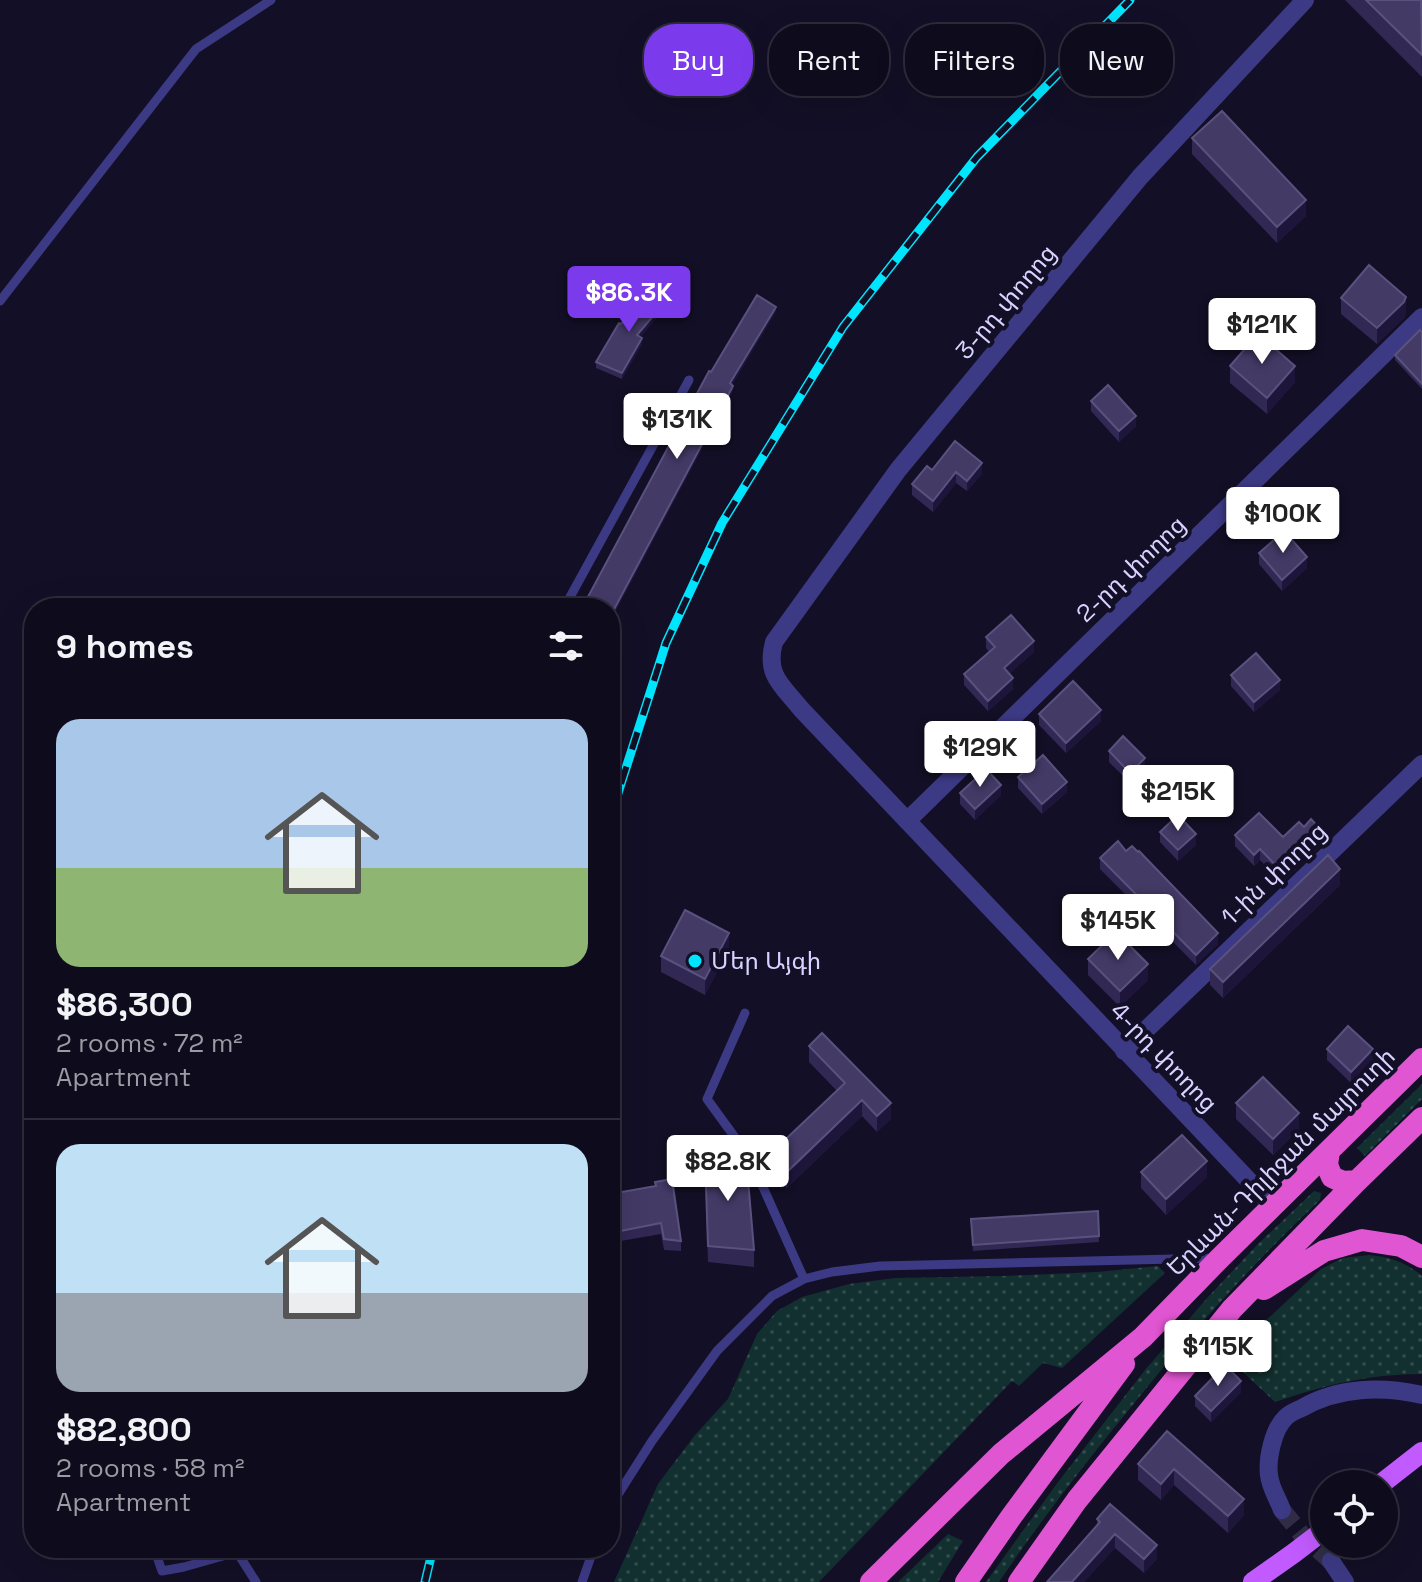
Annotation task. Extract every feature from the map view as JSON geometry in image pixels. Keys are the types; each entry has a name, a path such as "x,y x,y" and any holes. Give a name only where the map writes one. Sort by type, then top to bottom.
{"highway":[{"name":"Երևան-Դիլիջան մայրուղի","path":"1143,1337 1422,1059"},
{"path":"1019,1582 1077,1500 1232,1309 1420,1121"},
{"path":"1329,1151 1327,1165 1332,1177 1343,1182 1357,1181"},
{"path":"1232,1309 1324,1251 1362,1240 1401,1246 1422,1257"},
{"path":"871,1582 1001,1454 1143,1337"},
{"path":"966,1582 1143,1337"}],"main road":[{"path":"1398,1471 1422,1452"},
{"path":"1253,1582 1310,1541"}],"street":[{"name":"3-րդ փողոց","path":"770,654 774,642 898,470 1140,177 1305,0"},
{"name":"2-րդ փողոց","path":"907,821 1422,317"},
{"name":"4-րդ փողոց","path":"770,654 771,668 778,681 801,709 1273,1206"},
{"name":"1-ին փողոց","path":"1124,1051 1422,764"},
{"path":"1282,1510 1269,1476 1270,1450 1285,1417 1319,1398 1355,1390 1422,1395"},
{"path":"1331,1561 1345,1582"}],"lane":[{"path":"0,301 196,49 271,0"},
{"path":"569,598 689,380"},
{"path":"745,1013 707,1099 750,1158 804,1279"},
{"path":"620,1491 717,1351 772,1296 804,1279 880,1266 1220,1258"},
{"path":"157,1558 162,1571 212,1558"},
{"path":"242,1558 256,1582"},
{"path":"582,1582 590,1558"}],"green space":[{"path":"1422,1084 1422,1099 1365,1156 1357,1148"},
{"path":"1314,1191 1321,1193 1320,1200 1244,1276 1173,1357 1077,1474 999,1582 986,1582 1145,1370 1258,1244"},
{"path":"1369,1255 1397,1261 1422,1276 1422,1374 1347,1382 1275,1402 1227,1357 1321,1269 1343,1258"},
{"path":"1158,1266 1165,1273 1062,1368 1043,1363 1019,1386 1012,1381 819,1582 614,1582 658,1484 695,1435 728,1399 757,1334 777,1311 802,1297 849,1284 895,1278 1097,1272"},
{"path":"948,1534 963,1541 938,1582 898,1582"}],"building":[{"path":"1366,0 1421,0 1422,55"},
{"path":"1222,111 1306,200 1277,227 1192,138"},
{"path":"1369,265 1406,297 1377,328 1341,298"},
{"path":"651,290 665,302 637,335 642,338 622,373 596,362 619,323"},
{"path":"757,295 776,307 730,383 733,386 620,598 587,598 709,371"},
{"path":"1420,330 1422,332 1422,384 1395,355"},
{"path":"1258,334 1295,366 1267,398 1230,366"},
{"path":"1108,385 1136,416 1119,431 1091,401"},
{"path":"955,441 982,463 967,481 956,472 933,501 912,484 927,466 932,470"},
{"path":"1284,531 1307,557 1282,580 1259,553"},
{"path":"1011,615 1034,641 1004,668 1013,678 988,701 964,674 995,647 986,637"},
{"path":"1256,653 1280,680 1254,702 1231,675"},
{"path":"1073,681 1101,710 1066,743 1039,714"},
{"path":"1123,736 1145,758 1130,773 1109,751"},
{"path":"1043,755 1067,782 1042,804 1018,777"},
{"path":"986,769 1001,785 975,809 960,793"},
{"path":"1259,813 1283,837 1299,822 1304,827 1311,819 1323,832 1282,872 1260,849 1254,855 1235,835"},
{"path":"1178,815 1196,834 1178,850 1160,832"},
{"path":"1118,841 1126,851 1132,846 1139,851 1218,933 1196,955 1100,858"},
{"path":"1328,855 1340,869 1223,982 1210,969"},
{"path":"685,910 729,933 705,979 661,956"},
{"path":"1116,932 1148,964 1120,991 1088,959"},
{"path":"1348,1026 1373,1049 1351,1072 1327,1049"},
{"path":"822,1033 891,1103 877,1116 862,1100 787,1172 770,1154 845,1083 809,1046"},
{"path":"1263,1077 1299,1113 1273,1139 1236,1103"},
{"path":"1182,1135 1207,1161 1166,1199 1141,1172"},
{"path":"705,1156 746,1156 754,1250 708,1246"},
{"path":"672,1179 681,1241 664,1239 661,1223 620,1231 620,1192 656,1186 655,1182"},
{"path":"1098,1211 1099,1236 973,1245 971,1219"},
{"path":"1225,1365 1241,1381 1211,1411 1195,1396"},
{"path":"1167,1431 1244,1499 1228,1516 1174,1469 1161,1484 1138,1464"},
{"path":"1110,1504 1157,1545 1144,1559 1115,1534 1072,1582 1047,1582 1100,1522 1097,1519"}],"tunnel":[{"path":"1282,1510 1303,1536 1331,1561"}],"railway":[{"path":"620,787 666,643 722,523 843,327 977,157 1130,0"},
{"path":"425,1582 431,1558"}],"place":[{"name":"Մեր Այգի","path":"695,961"}]}
